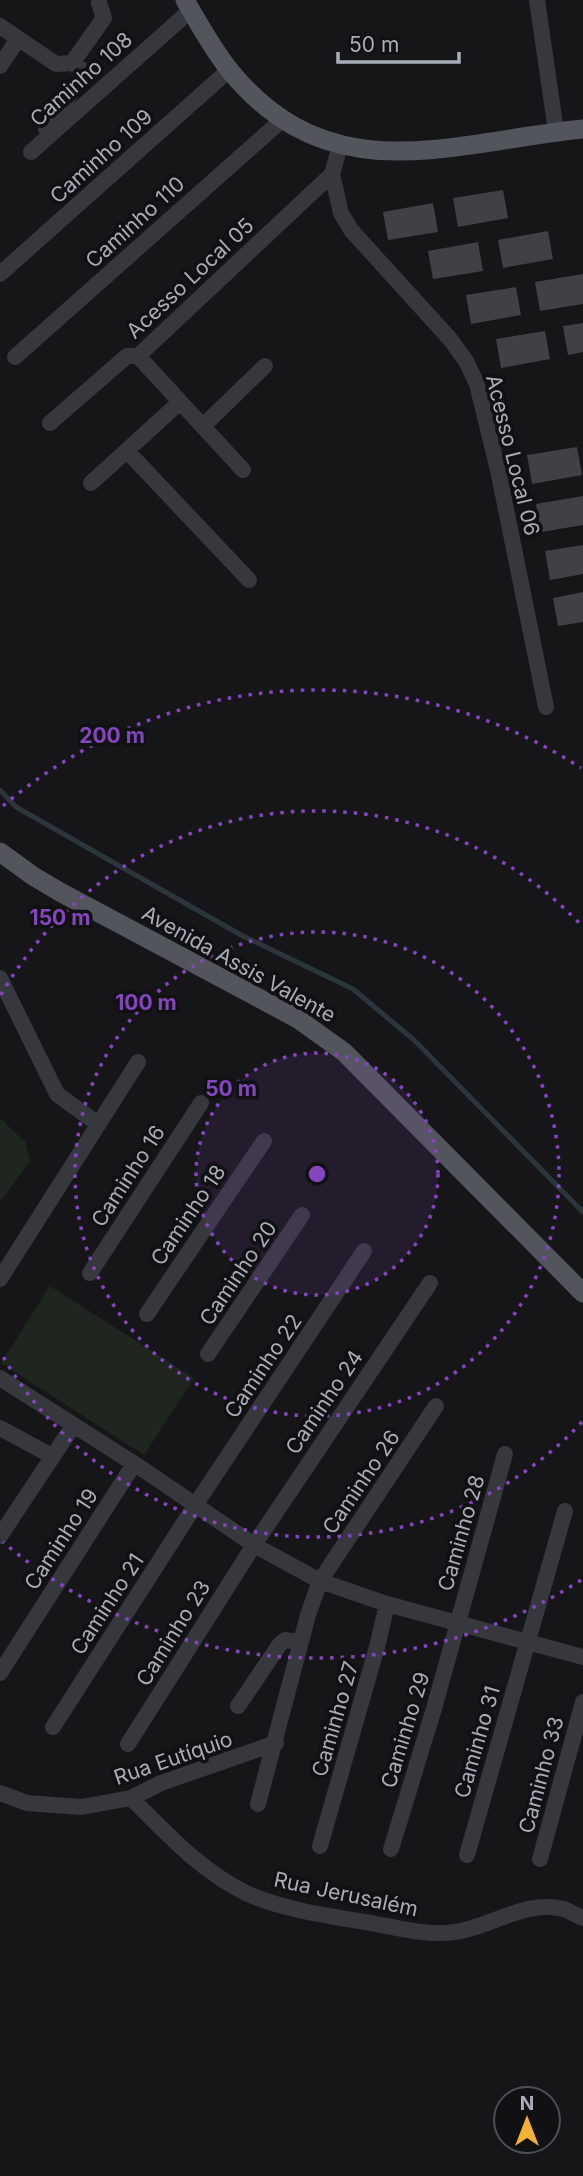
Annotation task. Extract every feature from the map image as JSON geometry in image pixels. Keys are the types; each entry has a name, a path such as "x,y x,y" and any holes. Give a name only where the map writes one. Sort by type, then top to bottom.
{"main road":[{"path":"188,5 229,70 261,103 301,130 340,146 370,151 434,150 583,129"},
{"name":"Avenida Assis Valente","path":"0,852 60,892 298,1019 344,1052 583,1293"}],"street":[{"path":"537,0 556,131"},
{"path":"0,26 56,64 72,63 103,18 98,1"},
{"name":"Caminho 108","path":"72,63 82,70 82,77 30,152 188,5"},
{"path":"0,66 18,39"},
{"name":"Caminho 109","path":"0,274 229,70"},
{"name":"Caminho 110","path":"15,357 283,119"},
{"path":"332,174 340,146"},
{"name":"Acesso Local 05","path":"50,423 127,356 138,356 332,174"},
{"name":"Acesso Local 06","path":"332,174 341,213 351,230 450,339 466,361 477,384 498,470 546,707"},
{"path":"138,356 243,470"},
{"path":"202,426 265,366"},
{"path":"91,484 180,402"},
{"path":"127,451 249,580"},
{"path":"0,978 57,1094 98,1124"},
{"path":"0,1279 138,1062"},
{"name":"Caminho 16","path":"90,1273 201,1103"},
{"name":"Caminho 18","path":"147,1314 264,1141"},
{"name":"Caminho 20","path":"208,1354 302,1214"},
{"name":"Caminho 22","path":"196,1504 364,1251"},
{"name":"Caminho 24","path":"254,1545 430,1283"},
{"path":"0,1378 196,1504 254,1545 320,1581 387,1604 583,1657"},
{"name":"Caminho 26","path":"258,1804 320,1581 436,1406"},
{"path":"0,1536 6,1514 73,1426"},
{"path":"0,1428 52,1456"},
{"name":"Caminho 28","path":"458,1622 505,1454"},
{"name":"Caminho 19","path":"0,1672 134,1464"},
{"name":"Caminho 21","path":"53,1727 196,1504"},
{"name":"Caminho 31","path":"467,1855 565,1511"},
{"name":"Caminho 23","path":"128,1744 254,1545"},
{"name":"Caminho 27","path":"320,1846 387,1604"},
{"name":"Caminho 29","path":"391,1849 458,1622"},
{"path":"239,1706 280,1644 285,1640 301,1642"},
{"name":"Caminho 33","path":"540,1859 583,1702"},
{"name":"Rua Eutíquio","path":"0,1793 27,1803 81,1807 131,1798 161,1783 275,1743"},
{"name":"Rua Jerusalém","path":"131,1798 173,1839 223,1880 248,1894 303,1910 437,1934 473,1928 513,1912 537,1907 565,1909 583,1919"}],"shaded area":[{"path":"0,1118 26,1143 30,1161 0,1202"},
{"path":"50,1286 194,1378 144,1455 1,1363"}],"building":[{"path":"503,190 508,218 458,227 453,198"},
{"path":"433,203 438,232 388,240 383,212"},
{"path":"548,231 553,259 503,268 498,240"},
{"path":"478,242 483,271 433,279 428,251"},
{"path":"583,274 583,304 540,311 535,282"},
{"path":"516,287 521,315 471,324 466,295"},
{"path":"583,323 583,352 568,355 563,326"},
{"path":"545,331 550,359 501,368 496,339"},
{"path":"577,447 582,475 532,484 527,455"},
{"path":"583,496 583,525 541,532 536,504"},
{"path":"583,545 583,574 550,580 545,551"},
{"path":"583,592 583,622 558,626 553,598"}],"waterway":[{"path":"0,790 16,807 241,935 353,989 414,1040 583,1212"}]}
